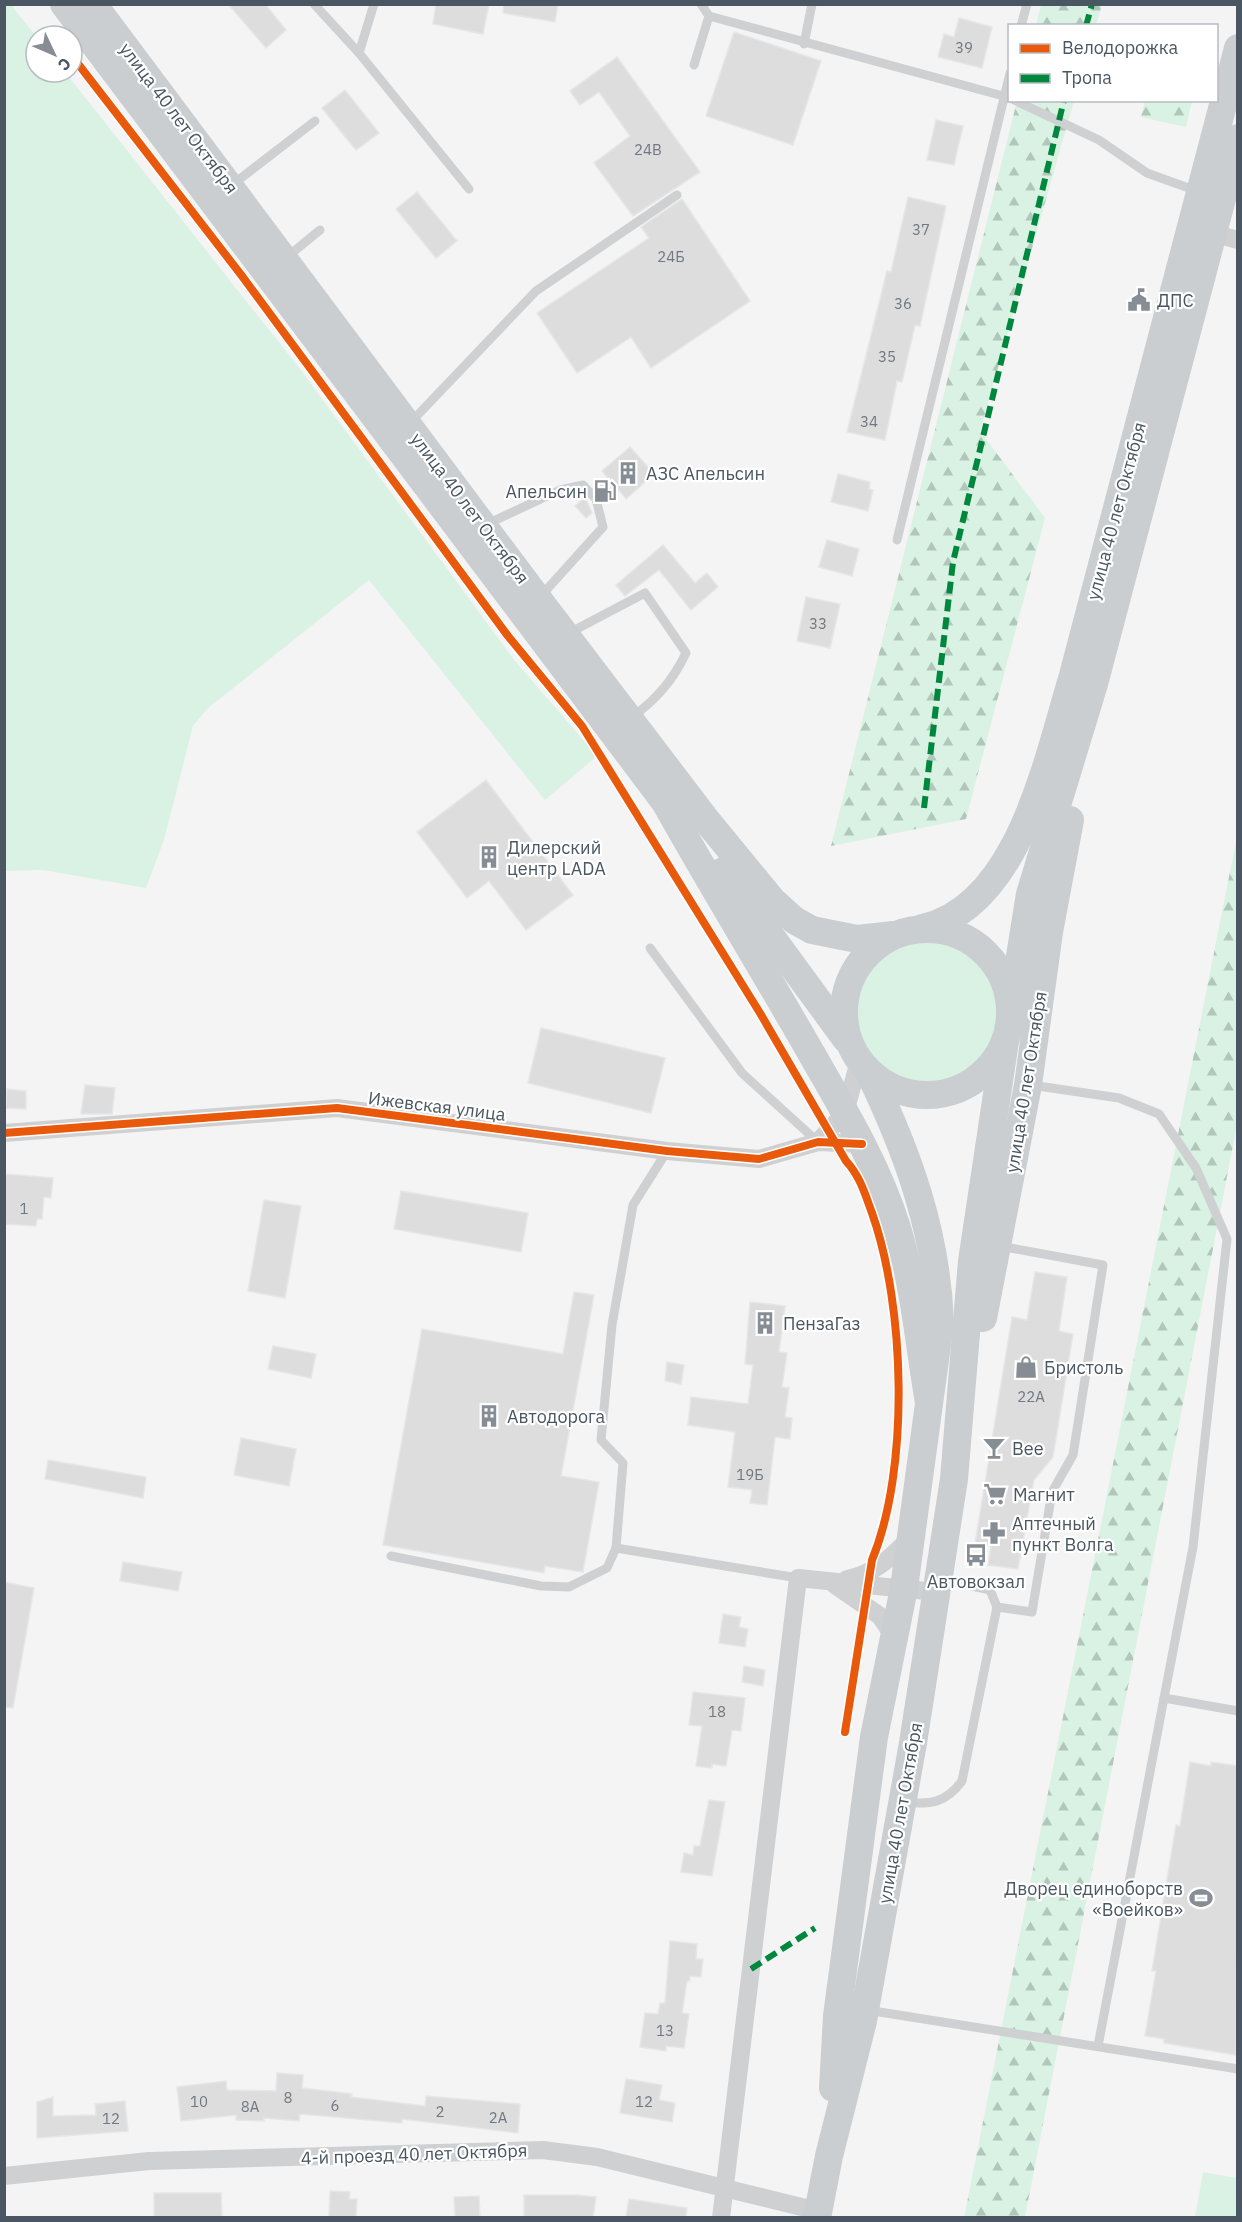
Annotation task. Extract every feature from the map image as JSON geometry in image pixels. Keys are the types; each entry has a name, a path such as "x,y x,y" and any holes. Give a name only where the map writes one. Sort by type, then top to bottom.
{"main road":[{"name":"улица 40 лет Октября","path":"64,4 520,613 665,802 722,904 778,994 874,1167 898,1235 929,1403"},
{"name":"улица 40 лет Октября","path":"93,4 538,599 750,874 772,900 794,920 812,930 857,939 894,935 942,924 955,917 975,902 995,878 1027,816 1043,775 1213,233 1199,192 1238,48"},
{"name":"улица 40 лет Октября","path":"817,2214 865,2010 903,1802 954,1479 972,1261 1030,894 1073,758 1238,138"},
{"name":"улица 40 лет Октября","path":"960,1404 981,1331 1028,1085 1049,932 1074,797 1073,758"},
{"path":"665,802 737,888 860,1060"},
{"name":"улица 40 лет Октября","path":"923,928 938,929 966,938 990,957 1005,982 1011,1012"},
{"name":"улица 40 лет Октября","path":"829,2156 837,2016 874,1737 904,1588 940,1323 939,1286 932,1245 914,1176 896,1128 860,1060 843,1019 846,990 859,963 869,951 894,935"},
{"name":"улица 40 лет Октября","path":"860,1060 901,1091 938,1095 966,1086 979,1077 990,1067 1005,1041"}],"street":[{"path":"818,1142 845,1113 860,1060"},
{"name":"Ижевская улица","path":"4,1133 337,1108 667,1150 759,1159 818,1142 862,1144"},
{"path":"830,1582 870,1573 890,1558 912,1536"},
{"path":"721,2217 798,1578 904,1588 937,1585"},
{"path":"830,1582 866,1604 880,1616 894,1637"},
{"name":"4-й проезд 40 лет Октября","path":"4,2176 149,2161 543,2150 597,2157 724,2187 817,2214"}],"lane":[{"path":"314,4 358,53 469,189"},
{"path":"358,53 374,4"},
{"path":"701,4 709,16 804,44 1007,97 897,540"},
{"path":"804,44 812,4"},
{"path":"1022,24 1027,4"},
{"path":"694,65 709,16"},
{"path":"1018,102 1099,140 1147,172 1199,192"},
{"path":"230,187 315,121"},
{"path":"408,425 536,291 677,195"},
{"path":"284,259 320,230"},
{"path":"483,526 560,490 583,484 596,499 603,526 538,599"},
{"path":"566,635 645,593 686,653 673,679 649,705 630,719"},
{"path":"650,948 742,1073 818,1142"},
{"path":"1028,1085 1119,1098 1159,1114 1196,1168 1227,1239 1196,1526 1098,2046"},
{"path":"391,1556 541,1586 569,1587 607,1568 616,1548 623,1463 601,1440 612,1325 633,1205 667,1150"},
{"path":"997,1245 1103,1265 1073,1455 1052,1492 1032,1612 997,1607"},
{"path":"616,1548 798,1578"},
{"path":"903,1802 937,1803 948,1797 962,1781 997,1607 990,1590 937,1585"},
{"path":"1164,1698 1238,1711"},
{"path":"865,2010 1238,2069"}],"green space":[{"path":"1041,4 1102,5 1096,24 1036,24"},
{"path":"4,5 11,5 26,24 24,24 24,84 74,84 300,369 515,661 597,756 545,800 369,580 207,709 193,726 164,840 146,888 43,870 5,871"},
{"path":"1017,102 1074,102 980,431 1045,518 966,819 831,846"},
{"path":"1145,102 1192,102 1186,127 1141,117"},
{"path":"1237,836 1237,1125 1025,2217 964,2218"},
{"path":"927,940 954,946 977,961 992,984 998,1011 992,1038 977,1061 954,1076 927,1082 900,1076 877,1061 862,1038 856,1011 862,984 877,961 900,946"},
{"path":"1203,2172 1237,2178 1237,2217 1195,2217"}],"building":[{"path":"228,4 265,4 286,30 266,48"},
{"path":"436,4 489,4 483,34 433,24"},
{"path":"504,4 558,4 555,22 503,13"},
{"path":"959,18 992,27 982,68 938,57 944,34 954,37"},
{"path":"734,32 821,61 793,145 706,116"},
{"path":"617,57 700,172 633,216 594,163 630,136 599,92 580,105 570,91"},
{"path":"345,90 379,133 356,150 322,108"},
{"path":"936,120 963,126 954,165 927,160"},
{"path":"417,192 457,241 436,258 396,209"},
{"path":"908,197 946,206 920,326 915,325 902,382 897,381 885,440 847,432 887,271 891,272"},
{"path":"682,199 750,301 651,368 631,337 577,373 537,313 649,238 641,227"},
{"name":"АЗС Апельсин","path":"630,447 654,474 626,499 619,490 604,503 595,488 608,478 602,471"},
{"path":"838,474 870,482 869,489 873,490 868,511 831,502"},
{"path":"585,497 592,513 586,518 575,506"},
{"path":"827,540 859,549 852,576 819,567"},
{"path":"663,545 695,583 707,573 718,587 691,610 659,570 625,596 616,585"},
{"path":"806,597 840,604 830,648 797,641"},
{"name":"Дилерский центр LADA","path":"486,780 573,895 526,930 489,881 467,898 417,832"},
{"path":"541,1028 665,1058 651,1113 528,1083"},
{"path":"85,1085 115,1088 112,1114 81,1114"},
{"path":"7,1089 26,1091 26,1109 6,1108"},
{"path":"4,1174 53,1178 51,1198 44,1197 42,1219 37,1219 36,1226 4,1224"},
{"path":"401,1191 528,1213 521,1252 394,1229"},
{"path":"264,1200 301,1206 285,1298 248,1291"},
{"path":"1035,1272 1067,1277 1059,1331 1073,1334 1053,1457 1034,1480 1018,1569 988,1565 991,1546 975,1544 1012,1317 1027,1320"},
{"name":"Автодорога","path":"574,1292 594,1295 561,1476 599,1482 583,1572 545,1566 544,1573 383,1545 422,1329 563,1354"},
{"path":"750,1302 785,1306 779,1352 787,1353 782,1387 789,1388 785,1417 792,1418 790,1439 775,1437 767,1505 750,1503 752,1490 728,1487 735,1432 688,1425 691,1397 748,1404 753,1365 745,1364"},
{"path":"273,1346 316,1354 311,1378 268,1369"},
{"path":"667,1362 684,1365 681,1384 665,1381"},
{"path":"241,1438 296,1449 289,1486 234,1475"},
{"path":"48,1460 146,1477 143,1498 45,1479"},
{"path":"123,1562 182,1572 178,1591 120,1581"},
{"path":"4,1582 34,1588 13,1708 4,1707"},
{"path":"723,1614 741,1617 739,1627 748,1629 745,1647 719,1643"},
{"path":"744,1666 765,1670 763,1686 742,1682"},
{"path":"693,1692 745,1698 741,1731 732,1730 726,1766 712,1764 712,1768 696,1766 702,1726 689,1725"},
{"name":"Дворец единоборств «Воейков»","path":"1190,1762 1211,1766 1211,1762 1238,1766 1236,2055 1164,2043 1164,2039 1145,2036 1156,1971 1152,1971 1176,1825 1180,1826"},
{"path":"709,1800 725,1802 712,1876 681,1872 684,1853 693,1855 694,1846 700,1846"},
{"path":"670,1941 697,1944 696,1959 703,1959 701,1977 690,1976 690,1981 687,1981 682,2013 689,2014 684,2048 666,2046 666,2051 640,2047 645,2013 658,2014 660,2003 665,2003"},
{"path":"277,2073 303,2075 302,2088 352,2094 351,2097 425,2106 426,2096 520,2104 518,2133 402,2119 402,2123 300,2114 299,2121 264,2118 264,2121 236,2120 236,2115 181,2121 177,2087 226,2081 227,2090 276,2091"},
{"path":"626,2079 662,2085 659,2100 675,2103 672,2122 620,2113"},
{"path":"53,2097 53,2116 96,2115 95,2104 125,2101 128,2131 37,2138 37,2102"},
{"path":"330,2191 350,2192 349,2199 357,2199 356,2217 329,2217"},
{"path":"154,2193 221,2193 222,2217 154,2217"},
{"path":"524,2195 596,2197 593,2217 524,2217"},
{"path":"479,2196 480,2217 455,2217 454,2197"},
{"path":"629,2199 687,2208 686,2217 626,2217"}],"marked path":[{"path":"1087,24 1092,4"},
{"path":"924,808 953,562 1064,102"},
{"path":"751,1969 815,1928"}],"cycle path":[{"path":"84,72 242,276 508,636 582,726 760,1013 862,1186 883,1251 891,1294 897,1339 899,1387 893,1480 884,1522 872,1560 845,1732"},
{"path":"4,1133 337,1108 667,1151 759,1159 818,1142 862,1144"}],"place":[{"name":"ДПС","path":"1139,300"},
{"name":"АЗС Апельсин","path":"628,473"},
{"name":"Апельсин","path":"605,491"},
{"name":"Дилерский центр LADA","path":"489,857"},
{"name":"ПензаГаз","path":"765,1323"},
{"name":"Бристоль","path":"1026,1367"},
{"name":"Автодорога","path":"489,1416"},
{"name":"Bee","path":"994,1448"},
{"name":"Магнит","path":"995,1494"},
{"name":"Аптечный пункт Волга","path":"994,1533"},
{"name":"Автовокзал","path":"976,1555"},
{"name":"Дворец единоборств «Воейков»","path":"1201,1898"}]}
